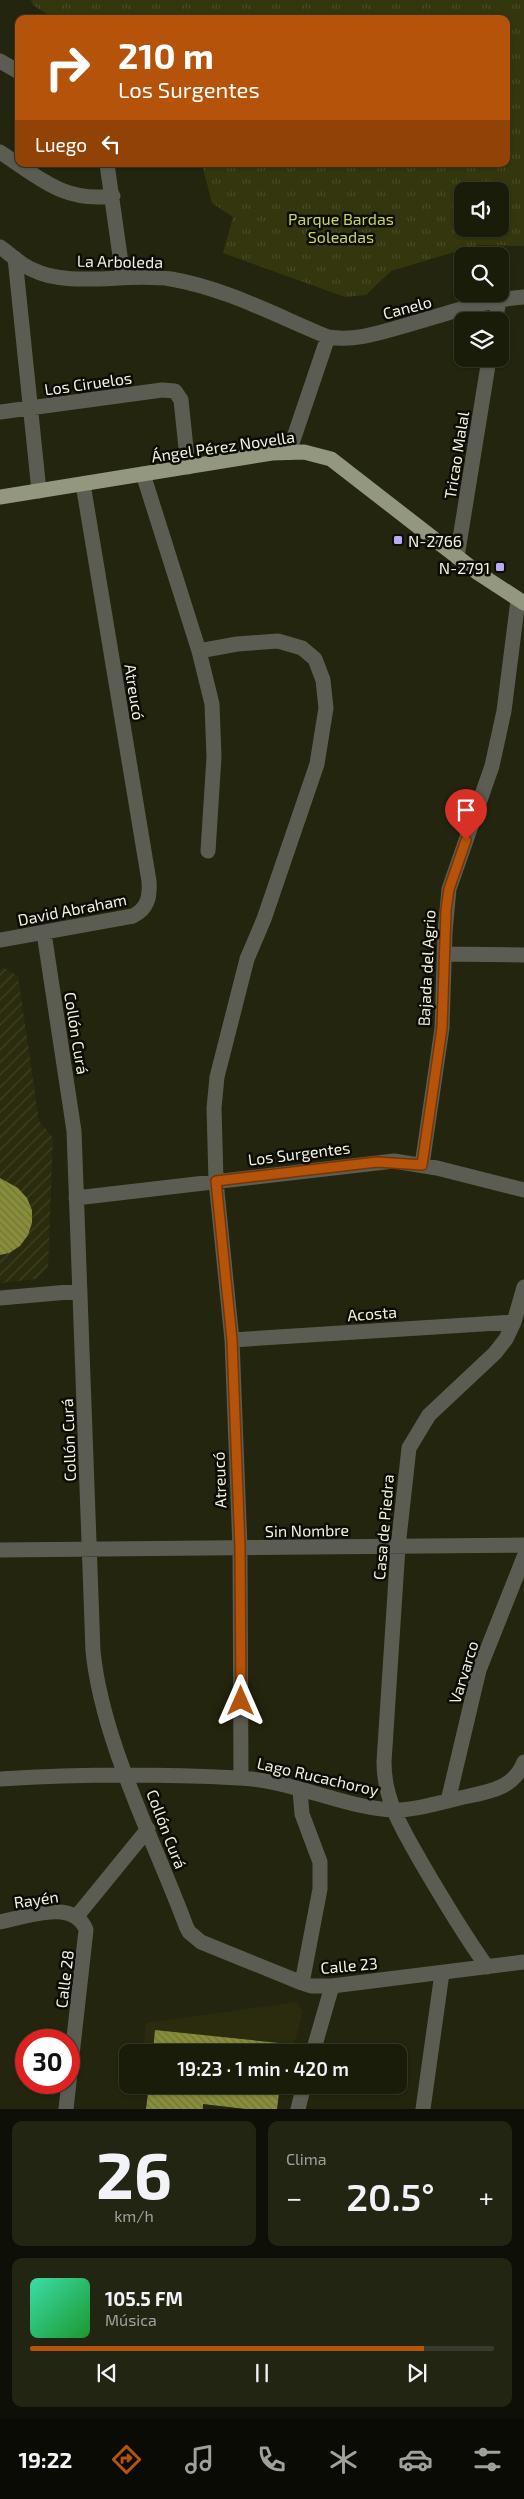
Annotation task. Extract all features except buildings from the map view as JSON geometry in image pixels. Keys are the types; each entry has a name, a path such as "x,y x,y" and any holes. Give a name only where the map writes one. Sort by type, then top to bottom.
{"main road":[{"name":"Ángel Pérez Novella","path":"0,497 289,452 318,454 331,460 457,557 521,602"}],"street":[{"path":"0,61 15,70"},
{"path":"0,152 15,161"},
{"path":"24,167 64,192 79,197 113,196"},
{"path":"108,167 124,277"},
{"name":"La Arboleda","path":"0,246 29,268 44,275 79,278 163,278 194,284 328,337"},
{"path":"16,258 39,491"},
{"name":"Canelo","path":"509,299 524,297"},
{"name":"Canelo","path":"328,337 339,339 364,336 495,302"},
{"path":"289,452 328,337"},
{"name":"Tricao Malal","path":"457,557 488,367"},
{"name":"Los Ciruelos","path":"0,412 162,390 175,391 182,408 188,467"},
{"path":"143,474 208,680 214,730 208,851"},
{"name":"Atreucó","path":"84,484 149,881 146,905"},
{"name":"Bajada del Agrio","path":"422,1165 442,1028 446,910 449,889 492,766 521,602"},
{"name":"Atreucó","path":"199,651 237,644 278,641 302,648 315,659 323,680 326,708 317,764 248,960 217,1077 214,1127 216,1181 232,1340 240,1548 241,1778"},
{"name":"David Abraham","path":"0,940 133,916 146,905"},
{"name":"Collón Curá","path":"44,933 71,1106 80,1291 93,1651 97,1684 127,1775 189,1932"},
{"path":"445,954 524,954"},
{"name":"Los Surgentes","path":"76,1198 377,1162 422,1165 524,1190"},
{"name":"Casa de Piedra","path":"487,1967 454,1921 392,1810 385,1786 384,1762 398,1547 409,1448 417,1431 429,1414 495,1353 506,1339 514,1322 524,1287"},
{"path":"0,1298 80,1291"},
{"name":"Acosta","path":"232,1340 514,1322"},
{"name":"Sin Nombre","path":"0,1550 398,1547 524,1544"},
{"name":"Varvarco","path":"448,1801 478,1670 524,1557"},
{"name":"Lago Rucachoroy","path":"0,1780 68,1775 259,1779 347,1803 392,1810 448,1801 504,1786 514,1779 524,1762"},
{"path":"300,1790 302,1814 320,1862 320,1889 302,1983"},
{"path":"77,1916 148,1830"},
{"name":"Rayén","path":"0,1922 62,1911 77,1916"},
{"name":"Calle 28","path":"66,2109 86,1939 83,1922 77,1916"},
{"name":"Calle 23","path":"189,1932 200,1942 311,1986 332,1986 524,1962"},
{"path":"423,2109 442,1973"},
{"path":"315,2044 332,1986"},
{"path":"298,2109 302,2094"}],"shaded area":[{"path":"4,968 18,976 39,1121 53,1138 48,1267 36,1279 0,1283 0,969"},
{"path":"296,2002 303,2011 294,2044 144,2044 146,2023"}],"green space":[{"name":"Parque Bardas Soleadas","path":"31,0 524,0 524,246 478,245 454,247 454,252 391,271 366,295 345,297 223,253 233,217 212,203 203,167 510,167 510,15 48,15 33,5"}],"place":[{"name":"N-2766","path":"398,540"},
{"name":"N-2791","path":"500,567"}],"route":[{"path":"241,1701 240,1548 232,1340 216,1181 377,1162 394,1161 422,1165 442,1028 446,910 449,889 466,840"}]}
